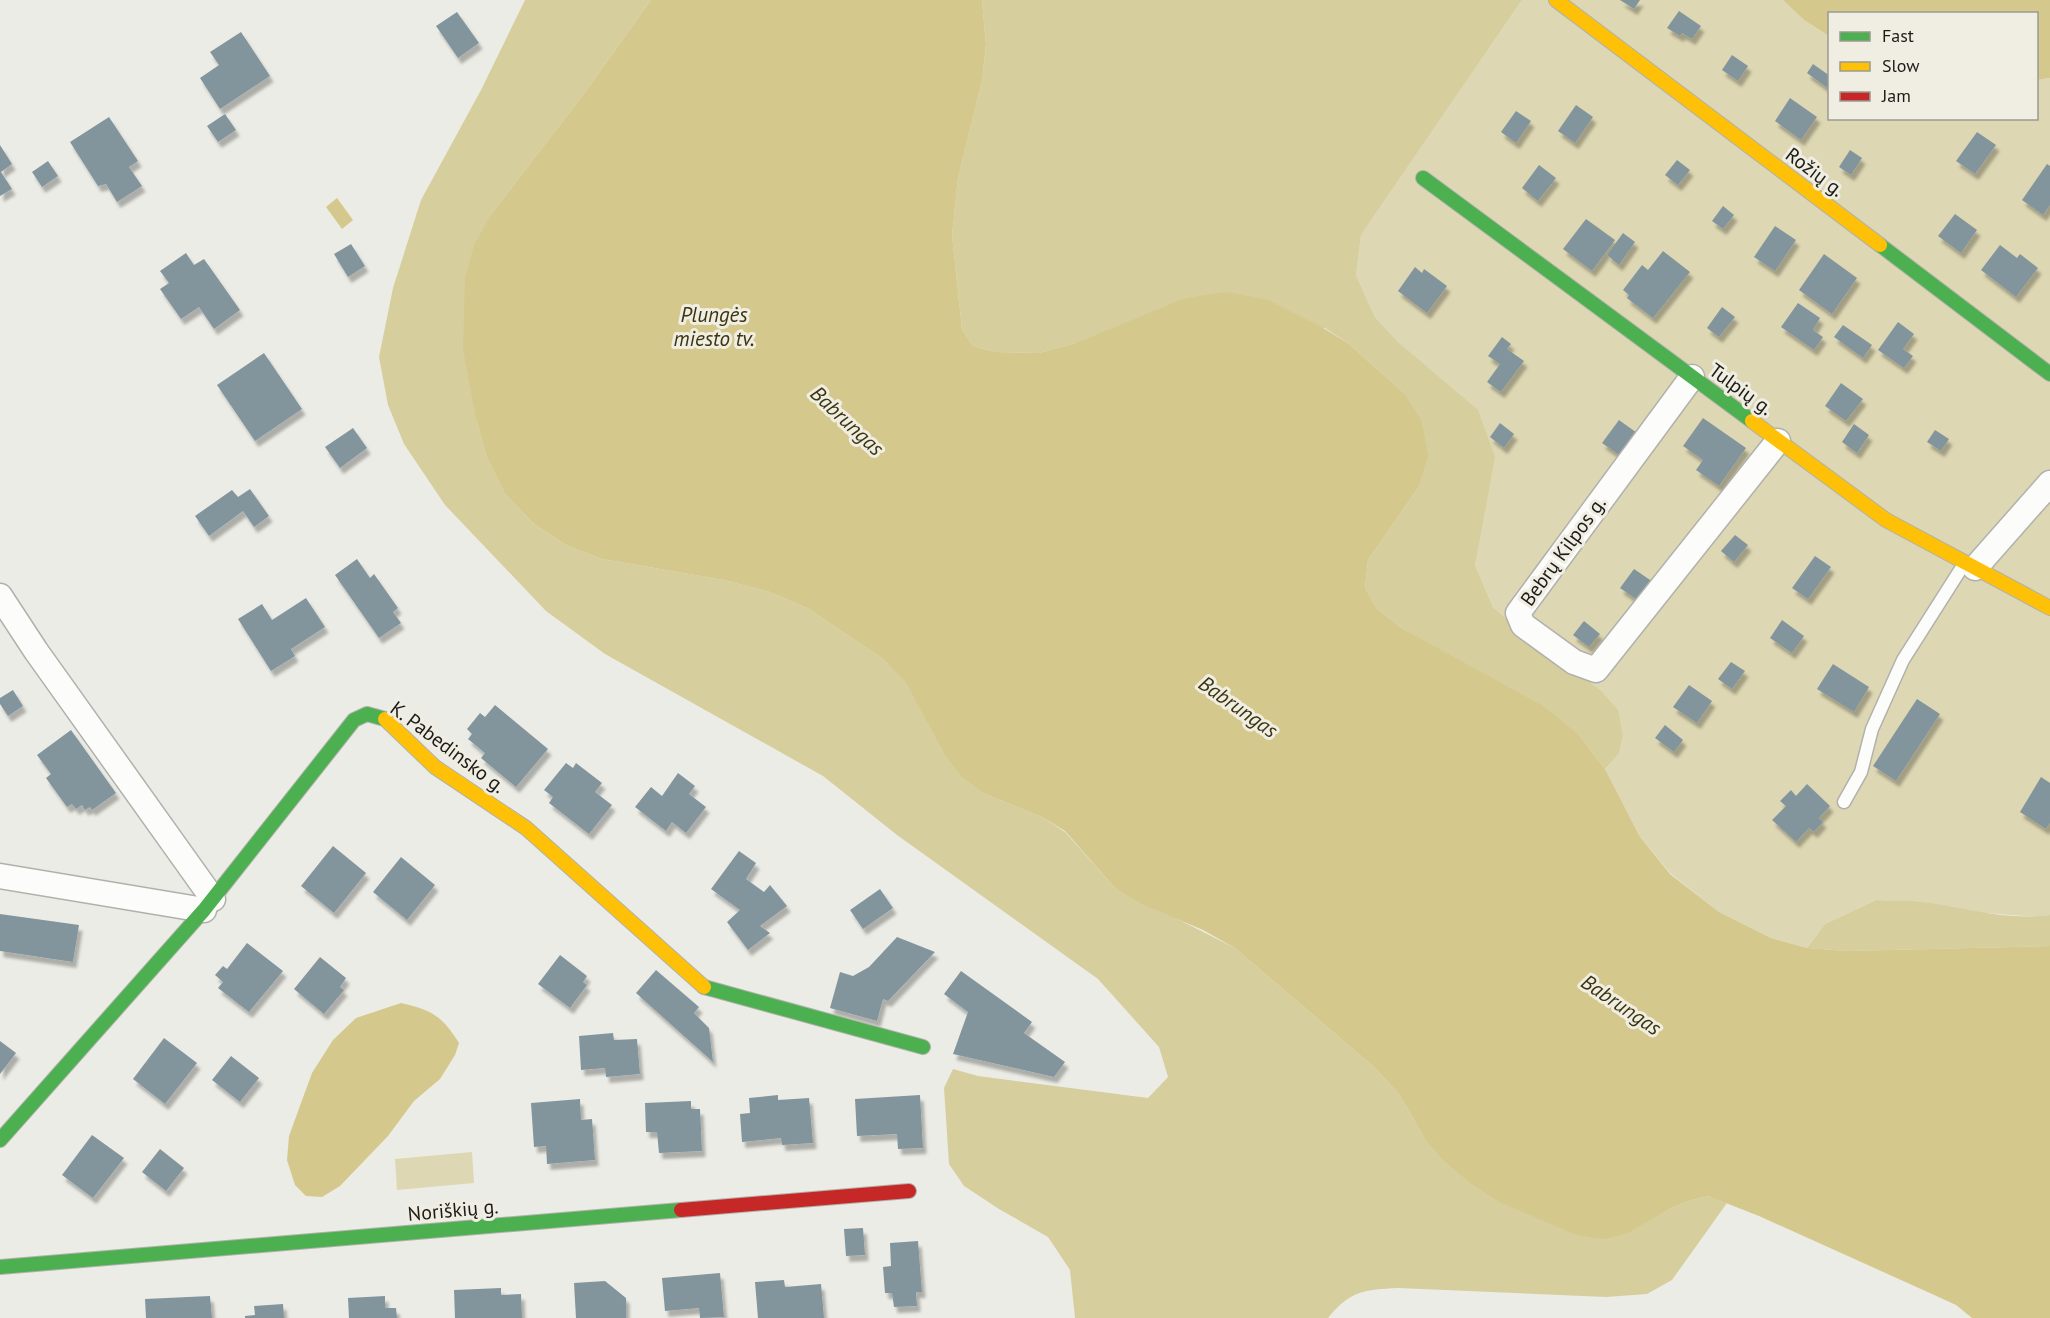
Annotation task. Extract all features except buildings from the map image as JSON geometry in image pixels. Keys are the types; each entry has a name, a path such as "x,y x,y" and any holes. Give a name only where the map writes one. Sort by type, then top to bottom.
{"street":[{"name":"Rožių g.","path":"1556,0 2050,374"},
{"name":"Tulpių g.","path":"1423,178 1886,520 2050,608"},
{"name":"Bebrų Kilpos g.","path":"1692,376 1518,613 1523,625 1574,662 1596,670 1779,441"},
{"path":"1970,566 2050,483"},
{"path":"0,596 208,904"},
{"name":"K. Pabedinsko g.","path":"0,1140 208,904 354,720 367,714 384,718 435,767 526,828 706,988 923,1047"},
{"path":"0,876 208,904"},
{"name":"Noriškių g.","path":"0,1267 909,1191"}],"lane":[{"path":"1844,801 1861,772 1872,729 1903,660 1970,566"}],"shaded area":[{"path":"525,0 651,0 586,91 492,213 476,419 487,458 505,494 534,524 566,545 602,559 724,580 770,592 809,609 883,659 905,680 944,754 985,794 1042,817 1065,832 1114,887 1235,948 1374,1067 1399,1094 1425,1139 1667,1210 1708,1196 1727,1203 1672,1280 1647,1294 1606,1297 1398,1288 1376,1290 1351,1297 1328,1318 1075,1318 1070,1270 1048,1237 964,1186 949,1164 944,1088 953,1069 978,1076 1148,1098 1168,1077 1159,1047 1098,979 897,835 823,776 605,654 546,611 445,505 404,444 388,405 379,357 393,288 421,200 481,90"},
{"path":"982,0 1522,0 1361,235 1356,275 1375,317 1399,343 1478,410 1495,457 1475,565 1493,607 1527,637 1600,690 1618,710 1623,736 1619,754 1605,769 1579,735 1403,629 1377,609 1365,588 1368,560 1418,488 1404,393 1349,344 1325,328 1076,343 1039,353 995,352 973,346 962,329 952,235 958,178 982,81 986,45"},
{"path":"1522,0 1783,0 1804,20 1828,35 1828,120 2038,120 2038,80 2050,78 2050,915 2036,917 1972,912 1922,902 1876,900 1825,924 1807,948 1771,938 1719,912 1670,873 1640,837 1605,769 1619,754 1623,736 1527,637 1493,607 1475,565 1482,520 1399,343 1375,317 1356,275 1361,235"},
{"path":"1876,900 1923,902 2002,915 2050,915 2050,946 1846,951 1807,948 1825,924"},
{"path":"472,1152 474,1183 397,1190 395,1159"}],"water":[{"name":"Plungės miesto tv.","path":"651,0 982,0 986,45 982,81 958,178 952,235 962,329 973,346 995,352 1039,353 1076,343 1186,298 1227,292 1268,300 1325,329 1349,344 1404,393 1422,422 1428,456 1418,488 1368,560 1365,588 1377,609 1403,629 1543,706 1579,735 1605,769 1640,837 1670,874 1719,912 1771,938 1807,948 1846,951 2050,946 2050,1318 1972,1318 1956,1305 1759,1216 1708,1196 1667,1210 1628,1233 1605,1239 1576,1235 1500,1202 1470,1183 1443,1160 1425,1139 1399,1094 1374,1067 1235,948 1203,930 1142,904 1114,887 1065,831 1042,817 985,794 961,776 944,754 905,681 883,659 809,609 770,592 724,580 602,559 566,545 534,524 505,494 487,458 476,419 463,349 465,279 474,245 492,213 586,91"},
{"path":"1783,0 2050,0 2050,78 2038,80 2038,12 1828,12 1828,35 1804,20"},
{"path":"337,198 353,220 342,229 326,207"},
{"path":"401,1003 421,1008 441,1020 459,1043 455,1055 440,1079 414,1101 388,1136 340,1186 322,1197 306,1196 295,1185 287,1160 289,1136 312,1073 333,1040 356,1018"}],"traffic: fast":[{"path":"1423,178 1752,421"},
{"path":"1880,245 2050,374"},
{"path":"0,1140 204,910 354,720 367,714 385,719"},
{"path":"704,987 923,1047"},
{"path":"0,1267 681,1210"}],"traffic: slow":[{"path":"1556,0 1880,245"},
{"path":"1752,421 1886,520 2050,608"},
{"path":"385,719 435,767 526,828 704,987"}],"traffic: jam":[{"path":"681,1210 909,1191"}],"water label":[{"name":"Babrungas","path":"847,421"},
{"name":"Babrungas","path":"1238,707"},
{"name":"Babrungas","path":"1621,1005"}]}
